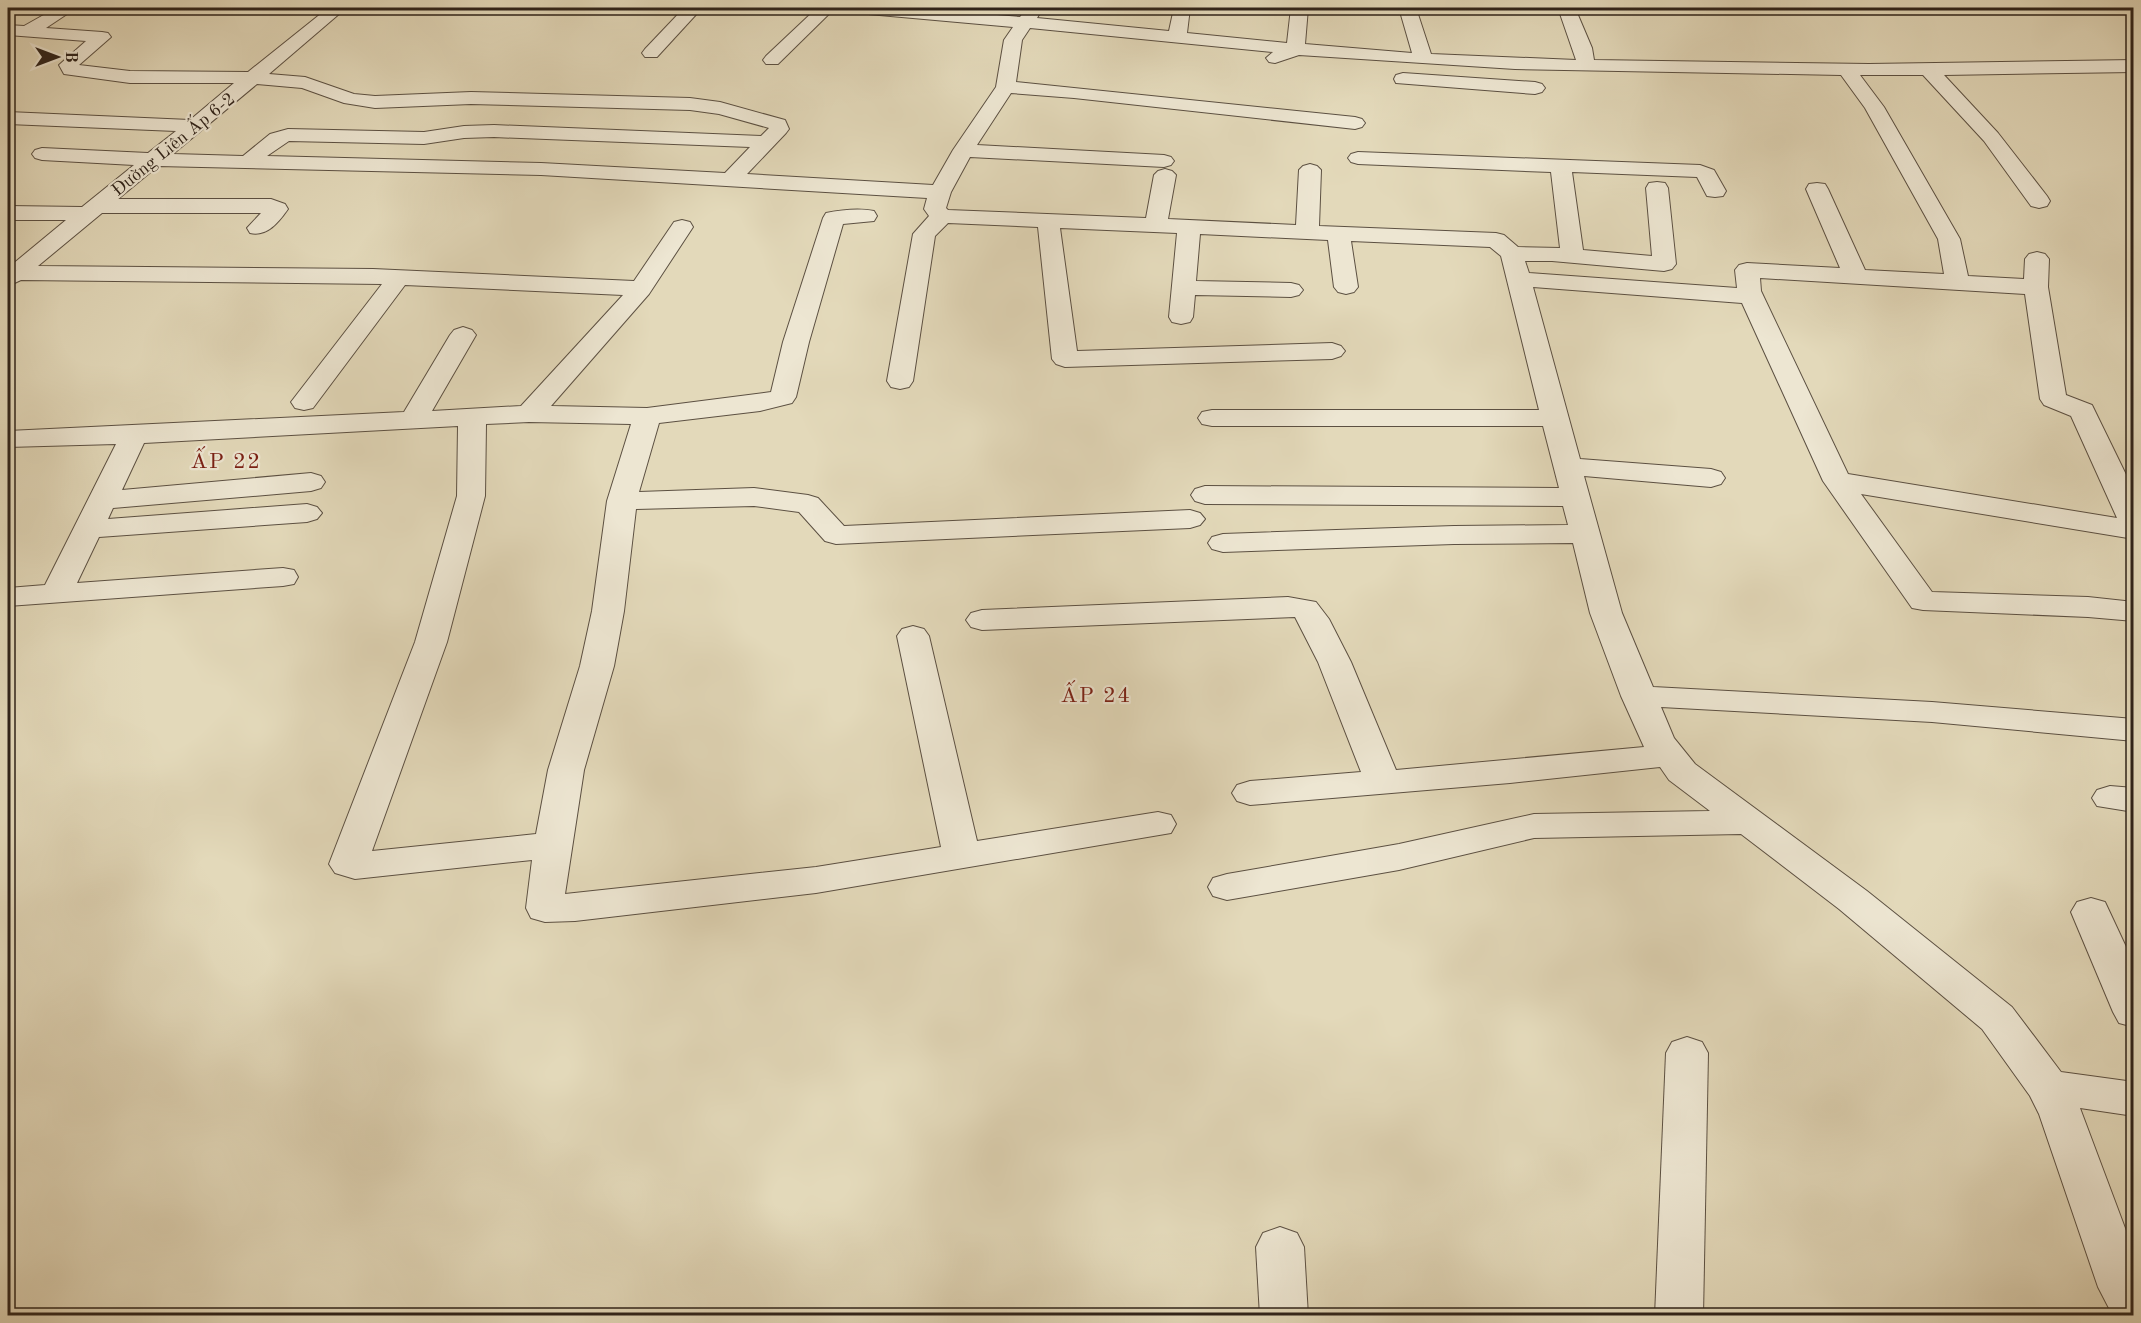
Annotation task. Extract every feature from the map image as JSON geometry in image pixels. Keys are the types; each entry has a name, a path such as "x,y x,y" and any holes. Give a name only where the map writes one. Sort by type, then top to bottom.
{"street":[{"path":"28,31 67,8"},
{"name":"Đường Liên Ấp 6-2","path":"11,276 338,8"},
{"path":"651,53 693,8"},
{"path":"772,60 826,8"},
{"path":"857,8 1031,15 1177,37 1295,50 1425,59 1634,67 1846,69 2133,66"},
{"path":"1177,37 1182,8"},
{"path":"1295,50 1300,8"},
{"path":"1408,8 1420,51 1425,59"},
{"path":"1567,8 1583,48 1586,64"},
{"path":"1031,15 1013,40 1006,87 963,150 940,192 935,209 942,216 1496,240 1515,266 1606,613 1654,734 1682,772 1853,900 1997,1018 2048,1087 2061,1114 2122,1287 2133,1307"},
{"path":"8,30 102,37 68,65 71,70 130,76 253,78 313,84 351,99 367,101 471,98 712,106 778,124 779,129 729,182"},
{"path":"1013,40 1054,43"},
{"path":"1295,50 1259,63 1308,68"},
{"path":"1927,68 1991,137 2040,201"},
{"path":"1846,69 1874,107 1949,239 1957,283"},
{"path":"1383,77 1535,88"},
{"path":"1006,87 1074,92 1355,123"},
{"path":"8,118 195,126"},
{"path":"248,162 278,138 288,135 424,138 464,132 494,131 765,142"},
{"path":"963,150 1165,168 1156,225"},
{"path":"42,154 153,160 540,170 940,192"},
{"path":"1358,158 1700,171 1707,174 1715,191"},
{"path":"1561,166 1572,256"},
{"path":"1307,232 1310,170"},
{"path":"1515,266 1572,256 1664,264 1657,189"},
{"path":"1816,189 1856,277"},
{"path":"8,213 271,206 277,209 258,228"},
{"path":"8,439 134,435 529,414 647,416 778,400 783,397 796,342 834,218 866,216"},
{"path":"900,381 924,234 942,216"},
{"path":"1048,220 1065,359 1332,351"},
{"path":"1181,317 1189,226"},
{"path":"529,414 641,289 682,227"},
{"path":"1340,233 1346,287"},
{"path":"2037,259 2036,287 2053,399 2082,411 2133,523"},
{"path":"1515,266 1752,296"},
{"path":"2036,287 1747,270 1752,296 1837,481 1923,601 2088,607 2133,612"},
{"path":"11,276 399,277 641,289"},
{"path":"304,402 399,277"},
{"path":"1184,288 1292,290"},
{"path":"413,421 463,335"},
{"path":"647,416 622,501 608,611 597,666 566,770 545,908 816,880 1158,824"},
{"path":"472,418 471,496 434,631 348,864 355,866 553,845"},
{"path":"1212,418 1555,418"},
{"path":"56,594 134,435"},
{"path":"1205,495 1711,478"},
{"path":"1837,481 2133,530"},
{"path":"102,500 311,482"},
{"path":"622,501 754,497 808,504 837,535 1190,519"},
{"path":"88,529 307,513"},
{"path":"1223,543 1454,535 1585,534"},
{"path":"8,597 283,576"},
{"path":"982,620 1266,607 1296,606 1305,609 1314,620 1339,674 1383,782"},
{"path":"913,636 962,857"},
{"path":"1638,696 1932,712 2133,730"},
{"path":"1250,793 1669,755"},
{"path":"1227,886 1399,857 1534,826 1750,822"},
{"path":"2091,912 2133,1012"},
{"path":"1679,1316 1687,1053"},
{"path":"2048,1087 2133,1098"},
{"path":"1280,1247 1284,1316"}],"district":[{"name":"ẤP 22","path":"226,460"},
{"name":"ẤP 24","path":"1096,694"}]}
